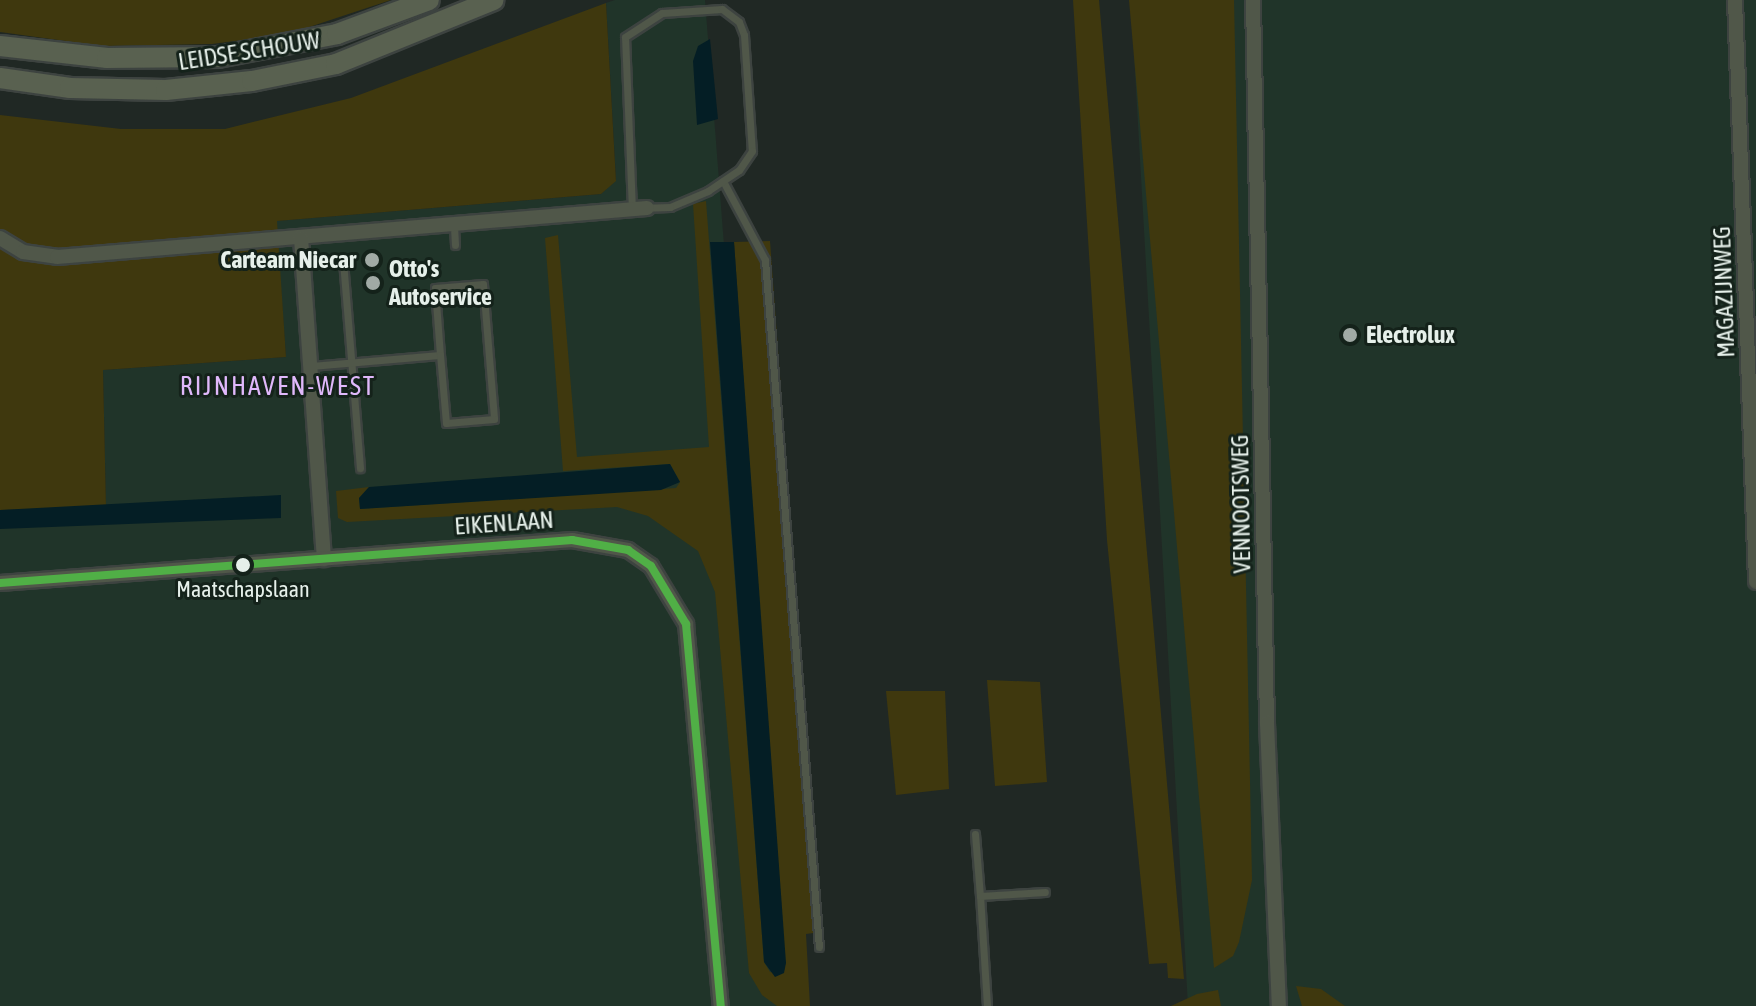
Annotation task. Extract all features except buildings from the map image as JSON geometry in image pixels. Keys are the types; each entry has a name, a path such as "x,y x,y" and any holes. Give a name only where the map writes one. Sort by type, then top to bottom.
{"street":[{"name":"LEIDSE SCHOUW","path":"0,46 107,58 218,57 337,34 429,0"},
{"name":"LEIDSE SCHOUW","path":"0,78 70,88 166,90 252,81 336,64 494,0"},
{"name":"VENNOOTSWEG","path":"1253,0 1267,723 1279,1006"},
{"name":"MAGAZIJNWEG","path":"1735,0 1756,582"},
{"path":"0,238 23,252 57,257 647,208"},
{"path":"301,238 324,559"},
{"name":"EIKENLAAN","path":"0,583 572,540 628,550 651,566 686,624 721,1006"}],"lane":[{"path":"632,210 625,37 662,13 722,9 739,22 744,35 752,151 723,181 670,207 647,208"},
{"path":"723,181 765,260 819,947"},
{"path":"454,226 455,245"},
{"path":"343,261 360,468"},
{"path":"457,273 457,286"},
{"path":"483,284 494,419 446,423 440,355 435,288 483,284"},
{"path":"311,366 440,355"},
{"path":"975,834 987,1006"},
{"path":"980,896 1045,892"}],"shaded area":[{"path":"0,0 391,0 288,34 212,44 102,46 0,32"},
{"path":"615,0 705,0 783,1006 0,1006 0,512 106,507 103,370 286,357 276,221 601,194 616,180 606,3"},
{"path":"1073,0 1099,0 1184,979 1168,978 1167,963 1149,964 1107,540"},
{"path":"1129,0 1234,0 1252,880 1239,942 1233,956 1214,968"},
{"path":"1131,0 1756,0 1756,1006 1188,1006"},
{"path":"606,3 616,181 601,194 277,221 286,357 103,370 106,507 0,510 0,115 121,129 225,129 351,98"},
{"path":"706,201 764,962 770,972 784,973 734,242 770,241 821,932 806,934 810,1006 777,1006 762,995 749,973 715,592 698,551 648,516 617,507 347,522 338,518 336,491 369,487 359,498 360,509 676,488 680,482 670,464 563,471 545,238 558,235 577,457 709,447 693,204"},
{"path":"987,680 1040,682 1047,782 995,786"},
{"path":"886,691 945,691 949,789 896,795"},
{"path":"1296,986 1321,989 1345,1006 1302,1006"},
{"path":"1218,990 1221,1006 1171,1006 1197,994"}],"water":[{"path":"710,39 718,119 697,125 693,61 698,46"},
{"path":"710,242 734,242 786,963 784,973 775,977 764,962"},
{"path":"670,464 680,482 661,490 360,509 359,498 369,487"},
{"path":"281,495 281,518 0,529 0,510"}],"transit line":[{"path":"0,583 572,540 628,550 651,566 686,624 721,1006"}],"place":[{"name":"Carteam Niecar","path":"372,260"},
{"name":"Otto's Autoservice","path":"373,283"},
{"name":"Electrolux","path":"1350,335"},
{"name":"Maatschapslaan","path":"243,565"}],"district":[{"name":"RIJNHAVEN-WEST","path":"278,387"}]}
